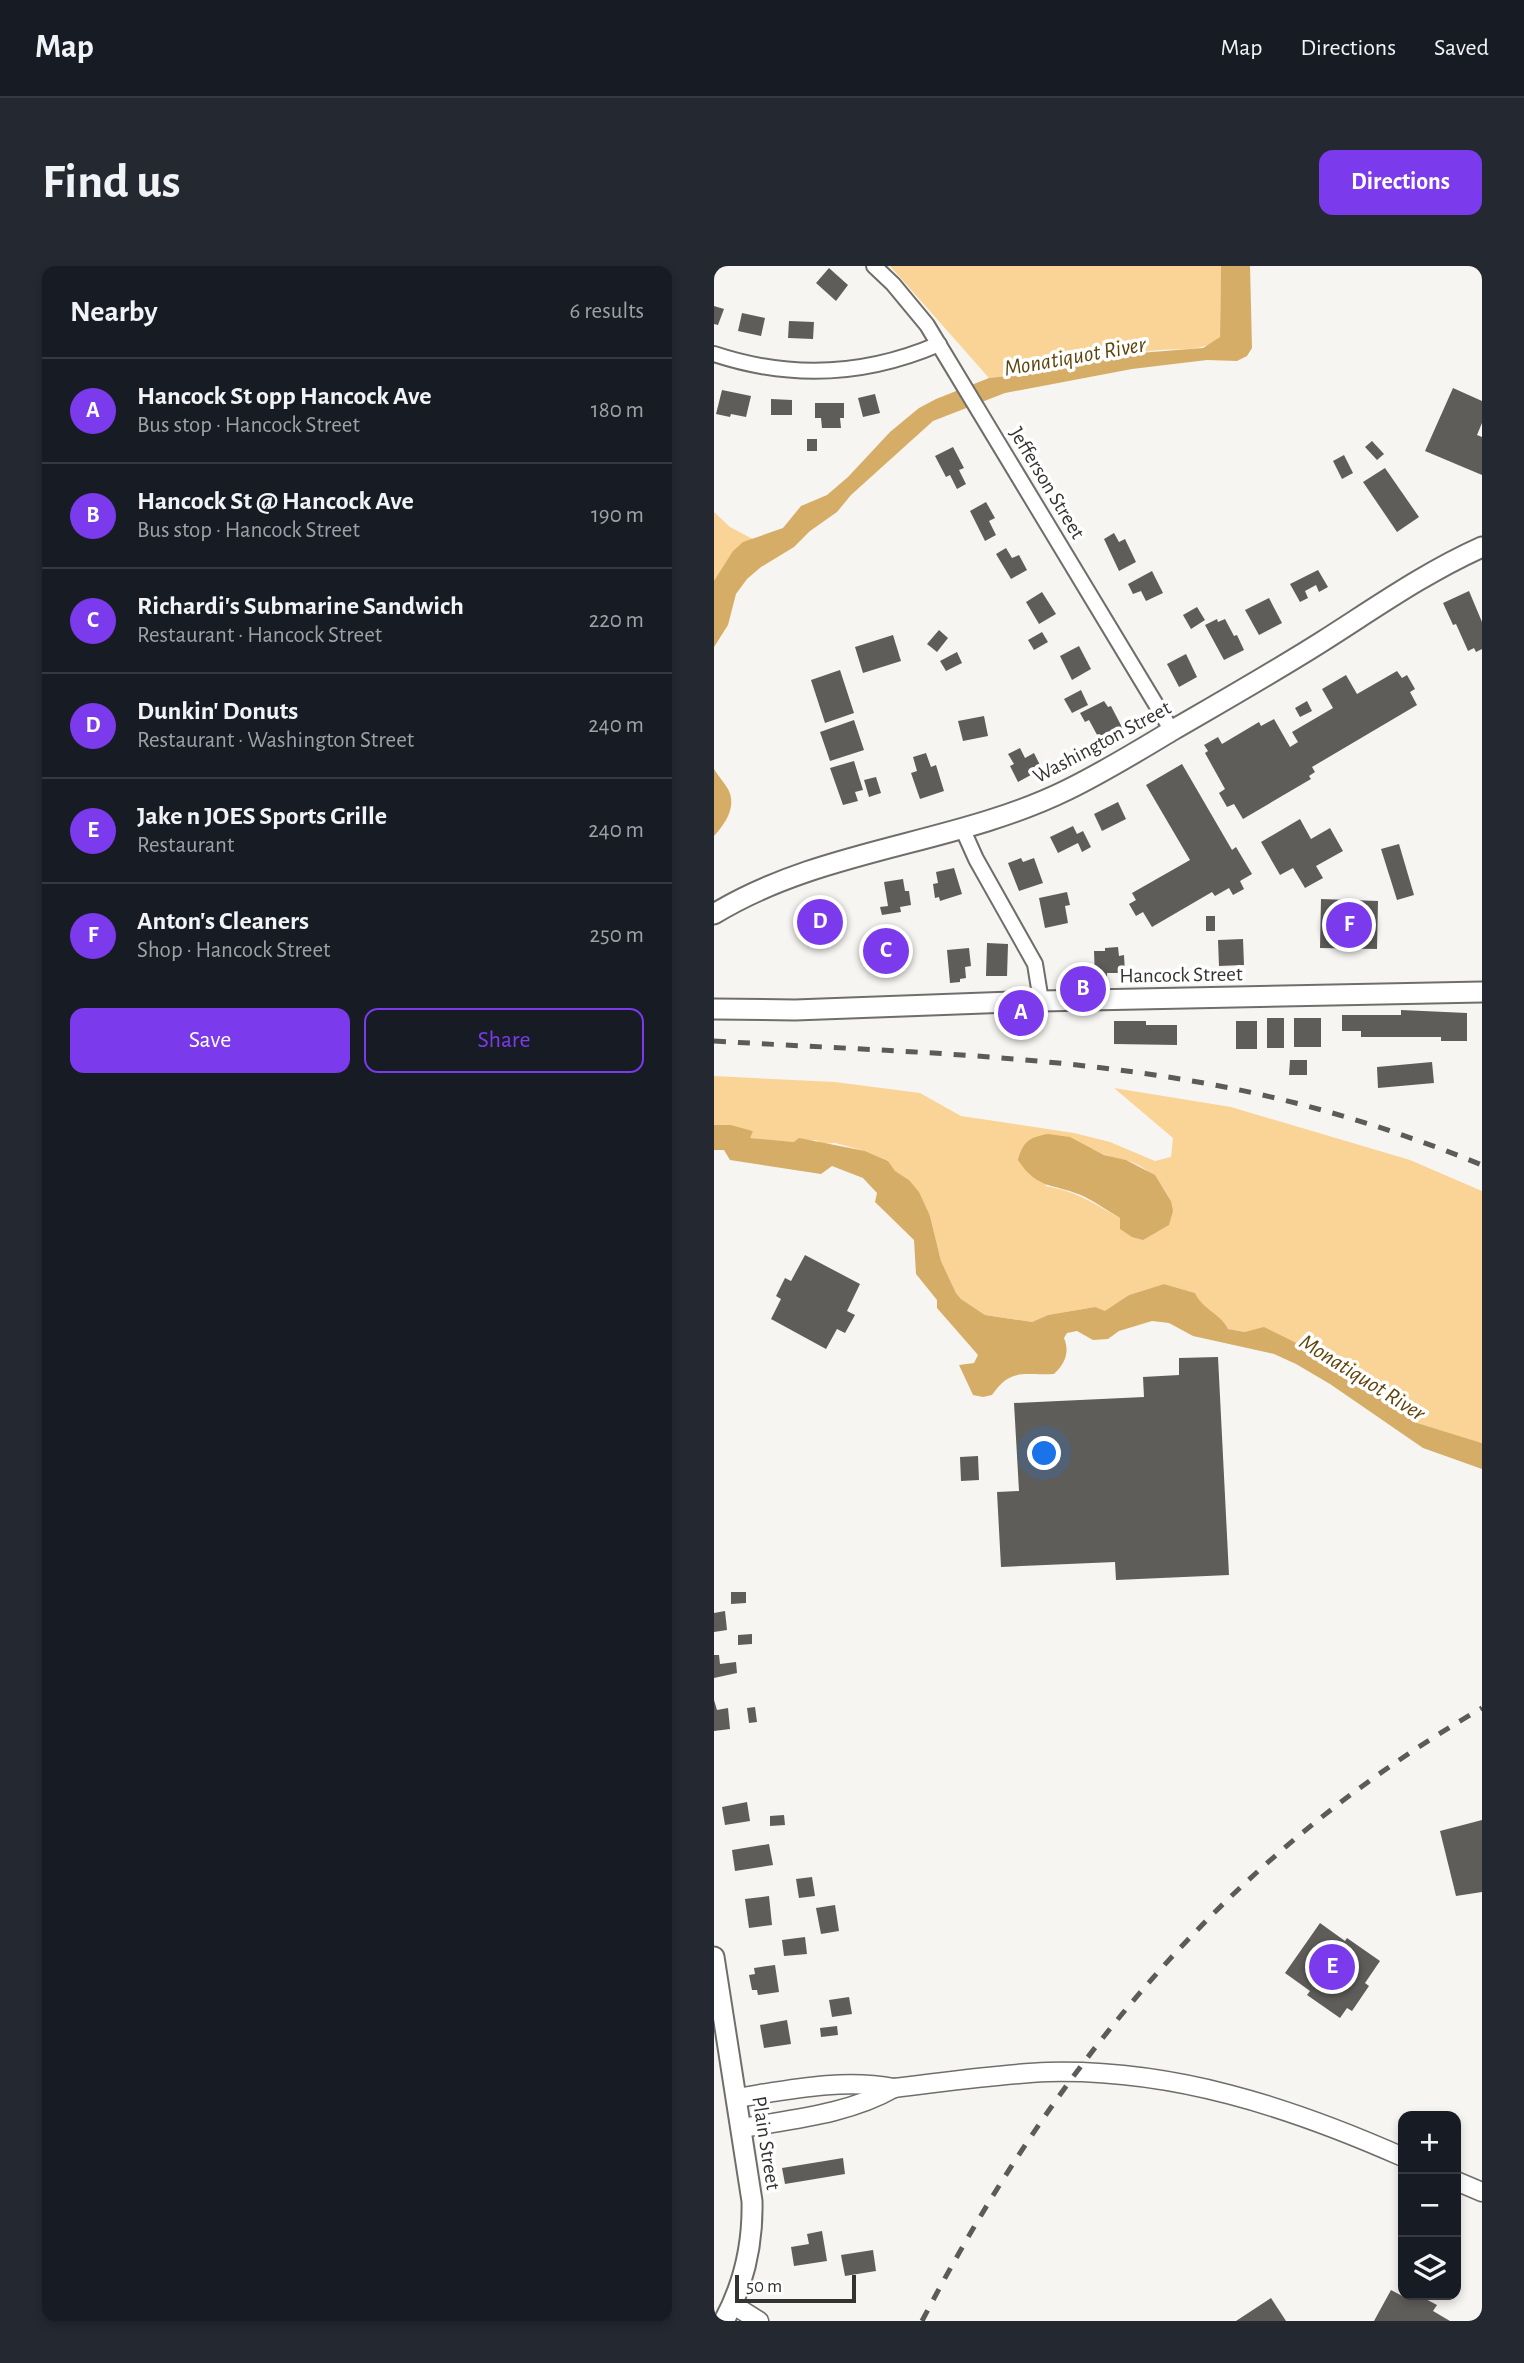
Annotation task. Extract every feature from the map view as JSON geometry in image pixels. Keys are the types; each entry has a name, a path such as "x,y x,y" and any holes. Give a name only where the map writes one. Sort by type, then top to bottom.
{"main road":[{"name":"Washington Street","path":"714,914 758,891 806,872 963,830 1065,791 1112,767 1278,669 1418,580 1482,547"},
{"name":"Hancock Street","path":"714,1009 795,1010 1041,1001 1482,992"},
{"name":"Plain Street","path":"714,1957 752,2193 752,2222 746,2265 728,2312"}],"street":[{"name":"Jefferson Street","path":"874,266 906,298 939,344 1172,731"},
{"path":"714,354 768,369 824,372 881,364 939,344"},
{"path":"963,830 1034,964 1041,1001"},
{"path":"736,2098 838,2085 875,2084 894,2088 1048,2072 1137,2077 1190,2084 1234,2094 1334,2127 1398,2155"},
{"path":"742,2128 851,2107 894,2088"},
{"path":"1461,2182 1482,2192"},
{"name":"Plain Street","path":"728,2312 759,2321"}],"shaded area":[{"path":"890,266 1221,266 1220,337 1199,348 1137,353 1032,373 989,378"},
{"path":"1221,266 1250,266 1252,348 1247,356 1237,361 1207,360 1132,369 1005,393 933,421 851,495 837,512 810,531 794,547 747,579 736,594 728,625 714,647 714,581 733,551 743,542 783,528 801,506 827,495 848,477 890,432 919,408 989,378 1038,373 1126,354 1203,348 1220,337"},
{"path":"714,512 730,527 762,544 714,600"},
{"path":"714,769 728,789 731,808 723,826 714,836"},
{"path":"714,1076 835,1082 920,1093 961,1116 1074,1133 1110,1142 1155,1161 1171,1157 1173,1138 1114,1088 1231,1107 1410,1160 1482,1191 1482,1443 1414,1422 1376,1394 1245,1332 1228,1329 1198,1301 1195,1293 1164,1284 1129,1295 1105,1312 1095,1307 1048,1315 1032,1322 985,1315 956,1293 941,1261 930,1216 909,1180 894,1171 888,1161 835,1143 749,1138 753,1131 731,1125 714,1125","holes":["1093,1149 1140,1166 1158,1181 1171,1201 1120,1229 1120,1218 1075,1194 1045,1186"]},
{"path":"714,1125 731,1125 753,1131 750,1138 794,1142 799,1138 865,1151 888,1161 895,1171 909,1180 919,1192 930,1216 941,1261 956,1293 985,1315 1032,1322 1048,1315 1095,1307 1105,1311 1129,1295 1164,1284 1195,1293 1228,1329 1245,1332 1264,1327 1335,1362 1414,1422 1482,1443 1482,1469 1423,1448 1296,1364 1274,1354 1193,1336 1169,1323 1152,1321 1119,1331 1108,1339 1093,1340 1077,1331 1067,1333 1064,1338 1067,1348 1065,1358 1054,1374 1019,1375 1005,1380 992,1395 973,1395 959,1365 974,1363 978,1355 937,1308 937,1300 916,1274 914,1240 875,1202 877,1193 863,1178 832,1166 821,1174 730,1160 724,1150 714,1150"},
{"path":"1048,1134 1070,1137 1104,1155 1126,1160 1155,1175 1171,1201 1173,1211 1169,1225 1143,1240 1132,1237 1120,1229 1120,1218 1098,1204 1033,1177 1018,1160 1022,1148 1028,1141"}],"building":[{"path":"829,268 848,285 836,301 816,283"},
{"path":"714,306 724,309 718,325 714,324"},
{"path":"742,313 765,318 761,336 738,331"},
{"path":"789,321 814,322 813,339 788,338"},
{"path":"1453,388 1482,401 1482,423 1477,435 1482,437 1482,475 1425,451"},
{"path":"722,390 751,396 746,417 716,414"},
{"path":"875,394 880,413 863,417 858,398"},
{"path":"771,399 792,400 792,415 771,415"},
{"path":"815,403 844,403 844,418 840,418 841,428 822,428 821,418 815,418"},
{"path":"807,439 817,439 817,451 807,451"},
{"path":"1372,441 1384,454 1377,460 1365,447"},
{"path":"953,447 964,468 959,470 966,484 957,489 950,475 946,477 935,456"},
{"path":"1344,455 1353,473 1342,479 1333,461"},
{"path":"1385,468 1419,517 1397,532 1363,482"},
{"path":"986,502 995,518 989,521 996,535 985,541 970,511"},
{"path":"1114,533 1119,542 1125,539 1136,562 1119,571 1104,539"},
{"path":"1006,548 1012,558 1019,555 1027,570 1011,579 996,554"},
{"path":"1318,570 1328,587 1319,592 1316,585 1305,591 1308,598 1300,602 1290,584"},
{"path":"1152,571 1163,593 1146,601 1141,591 1133,594 1128,584"},
{"path":"1469,591 1482,622 1482,649 1476,652 1474,648 1468,651 1443,603"},
{"path":"1042,592 1056,614 1039,624 1026,602"},
{"path":"1269,598 1282,623 1259,635 1245,610"},
{"path":"1197,607 1205,620 1191,629 1183,615"},
{"path":"1217,619 1218,622 1225,619 1244,650 1224,660 1205,625"},
{"path":"939,630 948,638 937,652 927,644"},
{"path":"1042,632 1048,642 1034,650 1028,640"},
{"path":"893,635 901,661 863,673 855,647"},
{"path":"1079,646 1091,669 1072,680 1060,656"},
{"path":"957,652 962,663 946,671 940,661"},
{"path":"1186,654 1197,677 1179,687 1167,664"},
{"path":"840,670 854,713 825,723 811,680"},
{"path":"1397,671 1402,678 1407,675 1415,689 1410,692 1417,705 1312,767 1315,772 1309,776 1311,779 1243,819 1234,804 1227,807 1219,793 1225,789 1205,753 1208,751 1204,745 1218,737 1222,744 1259,722 1261,726 1274,719 1290,747 1298,742 1292,732 1333,708 1322,689 1346,675 1357,694"},
{"path":"1081,690 1088,705 1072,713 1064,699"},
{"path":"1104,701 1108,707 1111,706 1125,733 1102,744 1089,720 1085,722 1080,713"},
{"path":"1307,701 1312,711 1300,717 1295,708"},
{"path":"984,716 988,736 963,741 958,721"},
{"path":"854,720 864,750 830,761 820,732"},
{"path":"1020,748 1025,758 1034,753 1042,769 1018,782 1010,766 1014,764 1008,754"},
{"path":"926,753 931,767 936,765 944,791 920,799 911,773 917,771 913,757"},
{"path":"854,761 863,790 855,792 858,801 843,805 830,768"},
{"path":"1182,764 1232,850 1236,847 1252,874 1240,881 1244,889 1233,895 1229,888 1215,896 1212,892 1152,927 1143,912 1136,916 1129,904 1136,900 1132,893 1190,860 1146,785"},
{"path":"876,777 881,793 869,797 864,780"},
{"path":"1118,802 1126,819 1102,831 1094,814"},
{"path":"1300,819 1311,839 1330,828 1343,851 1316,866 1323,878 1305,888 1293,868 1280,875 1261,842"},
{"path":"1073,826 1077,834 1083,831 1091,847 1082,852 1078,843 1058,853 1050,837"},
{"path":"1399,844 1414,895 1397,900 1381,849"},
{"path":"1021,858 1023,862 1034,858 1043,883 1019,891 1008,863"},
{"path":"954,868 962,894 940,901 939,897 935,898 933,884 938,883 936,872"},
{"path":"903,879 905,891 909,891 911,905 900,907 901,912 882,915 880,907 888,906 884,882"},
{"path":"1067,892 1070,905 1065,906 1068,923 1045,928 1039,898"},
{"path":"831,898 843,935 809,947 797,909"},
{"path":"1321,899 1378,901 1377,949 1320,948"},
{"path":"1206,916 1215,916 1215,931 1206,931"},
{"path":"900,933 905,963 872,968 867,939"},
{"path":"1243,939 1244,965 1219,966 1218,940"},
{"path":"987,943 1008,944 1007,976 986,976"},
{"path":"1118,947 1119,956 1124,955 1125,973 1107,973 1107,978 1095,979 1094,951"},
{"path":"969,948 971,966 965,967 966,978 950,983 947,950"},
{"path":"1401,1010 1467,1013 1467,1041 1441,1041 1441,1037 1361,1037 1361,1031 1342,1031 1342,1015 1401,1015"},
{"path":"1267,1018 1284,1018 1284,1048 1267,1048"},
{"path":"1294,1018 1321,1018 1321,1047 1294,1047"},
{"path":"1114,1021 1177,1025 1177,1045 1114,1044"},
{"path":"1236,1021 1257,1021 1257,1049 1236,1049"},
{"path":"1290,1060 1307,1060 1307,1075 1289,1075"},
{"path":"1432,1062 1434,1083 1378,1088 1377,1067"},
{"path":"805,1255 860,1284 847,1311 855,1315 845,1333 837,1329 826,1349 771,1319 781,1299 776,1296 785,1278 791,1281"},
{"path":"1218,1357 1229,1575 1116,1580 1115,1562 1001,1567 997,1492 1019,1491 1014,1403 1144,1397 1143,1377 1179,1375 1179,1358"},
{"path":"978,1456 979,1480 961,1481 960,1457"},
{"path":"731,1592 746,1592 746,1603 731,1604"},
{"path":"725,1611 727,1630 714,1632 714,1613"},
{"path":"752,1634 752,1644 738,1645 738,1635"},
{"path":"714,1655 719,1655 720,1664 736,1662 737,1673 714,1678"},
{"path":"714,1700 717,1710 728,1708 730,1729 714,1731"},
{"path":"755,1707 757,1722 749,1723 747,1708"},
{"path":"747,1802 750,1821 725,1825 722,1807"},
{"path":"784,1815 785,1825 770,1826 770,1816"},
{"path":"1482,1820 1482,1892 1456,1896 1440,1831"},
{"path":"769,1844 773,1865 735,1871 732,1850"},
{"path":"812,1877 815,1896 799,1898 796,1879"},
{"path":"769,1896 772,1925 749,1928 745,1899"},
{"path":"835,1905 839,1931 821,1934 816,1908"},
{"path":"1320,1923 1380,1961 1365,1983 1369,1986 1352,2011 1347,2008 1340,2018 1307,1995 1310,1991 1285,1973"},
{"path":"805,1937 807,1954 784,1956 782,1940"},
{"path":"775,1965 779,1992 758,1995 757,1990 752,1990 749,1975 755,1974 754,1968"},
{"path":"849,1997 852,2014 832,2017 829,2000"},
{"path":"787,2020 791,2044 764,2048 760,2025"},
{"path":"837,2026 838,2035 821,2037 820,2028"},
{"path":"843,2158 845,2174 785,2184 782,2168"},
{"path":"822,2231 827,2261 794,2266 791,2247 809,2244 807,2234"},
{"path":"873,2250 876,2271 845,2276 841,2255"},
{"path":"1391,2290 1398,2294 1398,2300 1428,2300 1437,2305 1433,2311 1450,2321 1374,2321"},
{"path":"1271,2298 1286,2321 1236,2321"}],"railway":[{"path":"714,1041 962,1055 1148,1074 1244,1091 1313,1108 1381,1128 1482,1165"},
{"path":"922,2321 974,2227 1030,2137 1091,2053 1157,1973 1229,1899 1306,1830 1391,1766 1482,1708"}],"place":[{"name":"Dunkin' Donuts","path":"820,922"},
{"name":"Anton's Cleaners","path":"1349,925"},
{"name":"Richardi's Submarine Sandwich","path":"886,951"},
{"name":"Hancock St @ Hancock Ave","path":"1083,989"},
{"name":"Hancock St opp Hancock Ave","path":"1021,1013"},
{"name":"Jake n JOES Sports Grille","path":"1332,1967"}],"water label":[{"name":"Monatiquot River","path":"1075,357"},
{"name":"Monatiquot River","path":"1362,1378"}]}
